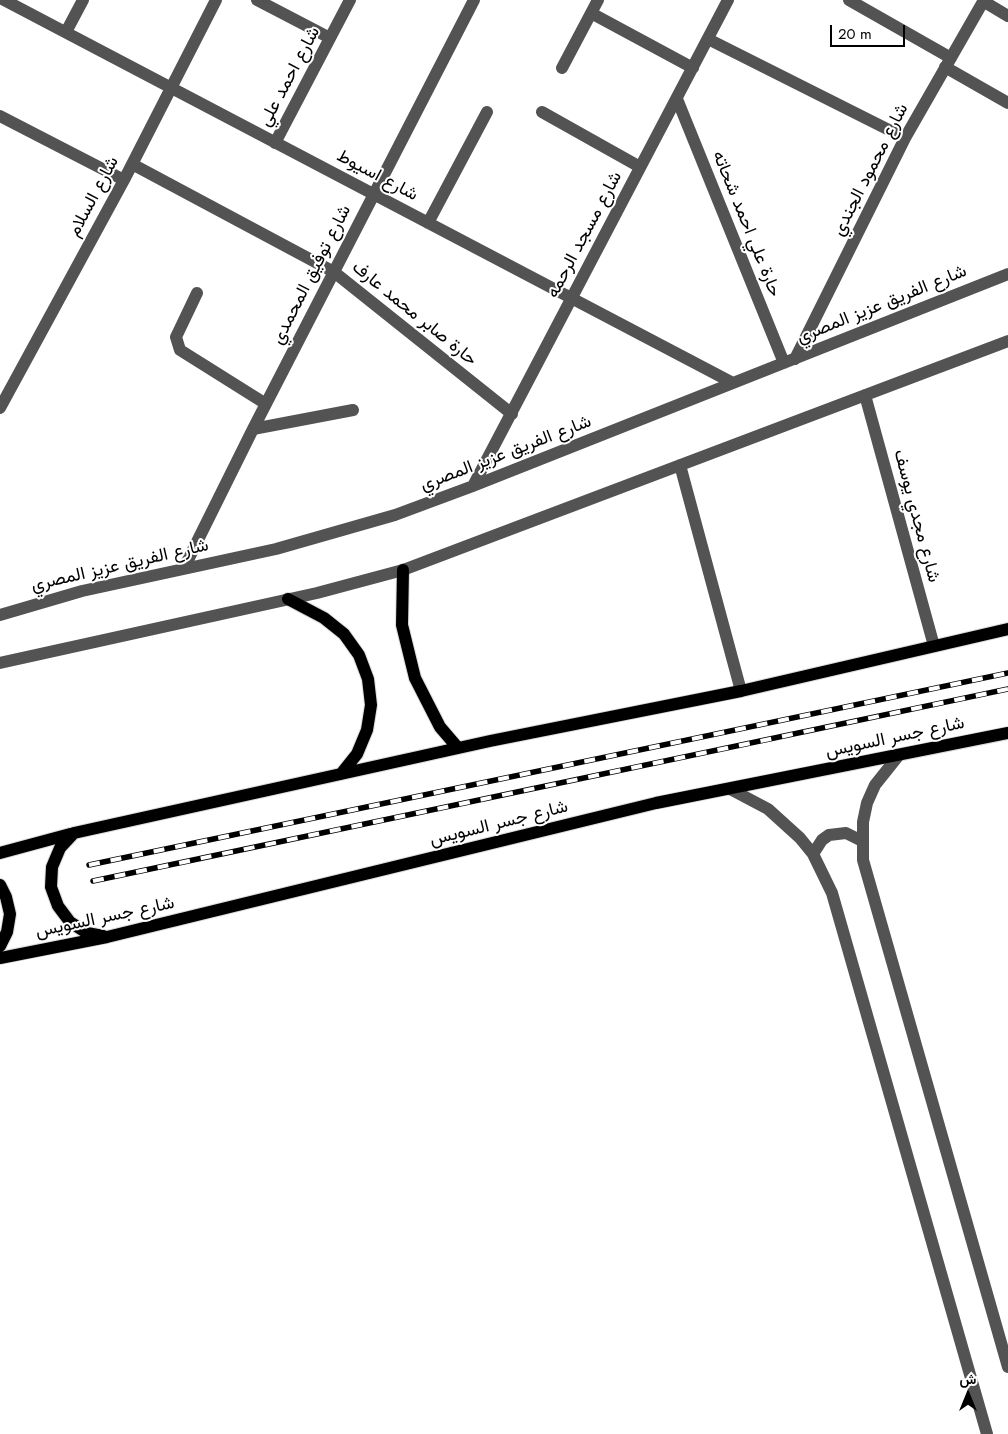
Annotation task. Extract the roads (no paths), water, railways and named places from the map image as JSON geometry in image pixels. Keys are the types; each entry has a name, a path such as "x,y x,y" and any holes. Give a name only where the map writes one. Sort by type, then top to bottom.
{"main road":[{"path":"403,570 402,625 412,670 426,703 440,727 458,748"},
{"path":"288,599 324,618 344,634 359,655 368,679 371,705 367,730 357,754 341,774"},
{"path":"0,853 74,833 458,748 741,691 1008,630"},
{"name":"شارع جسر السويس","path":"0,958 107,937 656,803 732,790 1008,733"},
{"path":"74,833 60,848 52,867 51,887 56,900 70,922 87,933 107,937"},
{"path":"0,885 6,897 10,914 7,932 0,946"}],"street":[{"name":"شارع اسيوط","path":"4,0 733,383"},
{"path":"66,32 82,0"},
{"name":"شارع السلام","path":"0,408 124,180 216,0"},
{"path":"258,0 330,38"},
{"name":"شارع احمد علي","path":"276,143 350,0"},
{"name":"شارع توفيق المحمدي","path":"184,568 253,428 474,0"},
{"path":"562,68 598,0"},
{"name":"شارع مسجد الرحمه","path":"473,486 728,0"},
{"path":"849,0 948,62 1008,103"},
{"path":"983,0 1008,16"},
{"name":"شارع محمود الجندي","path":"789,361 905,138 983,0"},
{"path":"591,13 693,68"},
{"path":"708,39 905,138"},
{"name":"حارة علي احمد شحاته","path":"676,99 789,361"},
{"path":"428,223 488,112"},
{"path":"542,112 640,167"},
{"path":"0,116 124,180"},
{"name":"حارة صابر محمد عارف","path":"132,164 334,272 512,414"},
{"name":"شارع الفريق عزيز المصري","path":"0,615 82,591 276,549 395,515 473,486 1008,274"},
{"path":"197,293 176,337 180,350 266,404"},
{"path":"0,664 288,599 403,570 1008,341"},
{"name":"شارع مجدي يوسف","path":"864,395 934,646"},
{"path":"253,428 353,410"},
{"path":"680,465 741,691"},
{"path":"899,754 875,785 867,803 862,841 863,860 1008,1367"},
{"path":"732,790 768,809 795,832 813,854 832,893 987,1434"},
{"path":"813,854 822,840 829,835 846,833 862,841"}],"railway":[{"path":"89,865 1008,673"},
{"path":"93,881 1008,689"}]}
